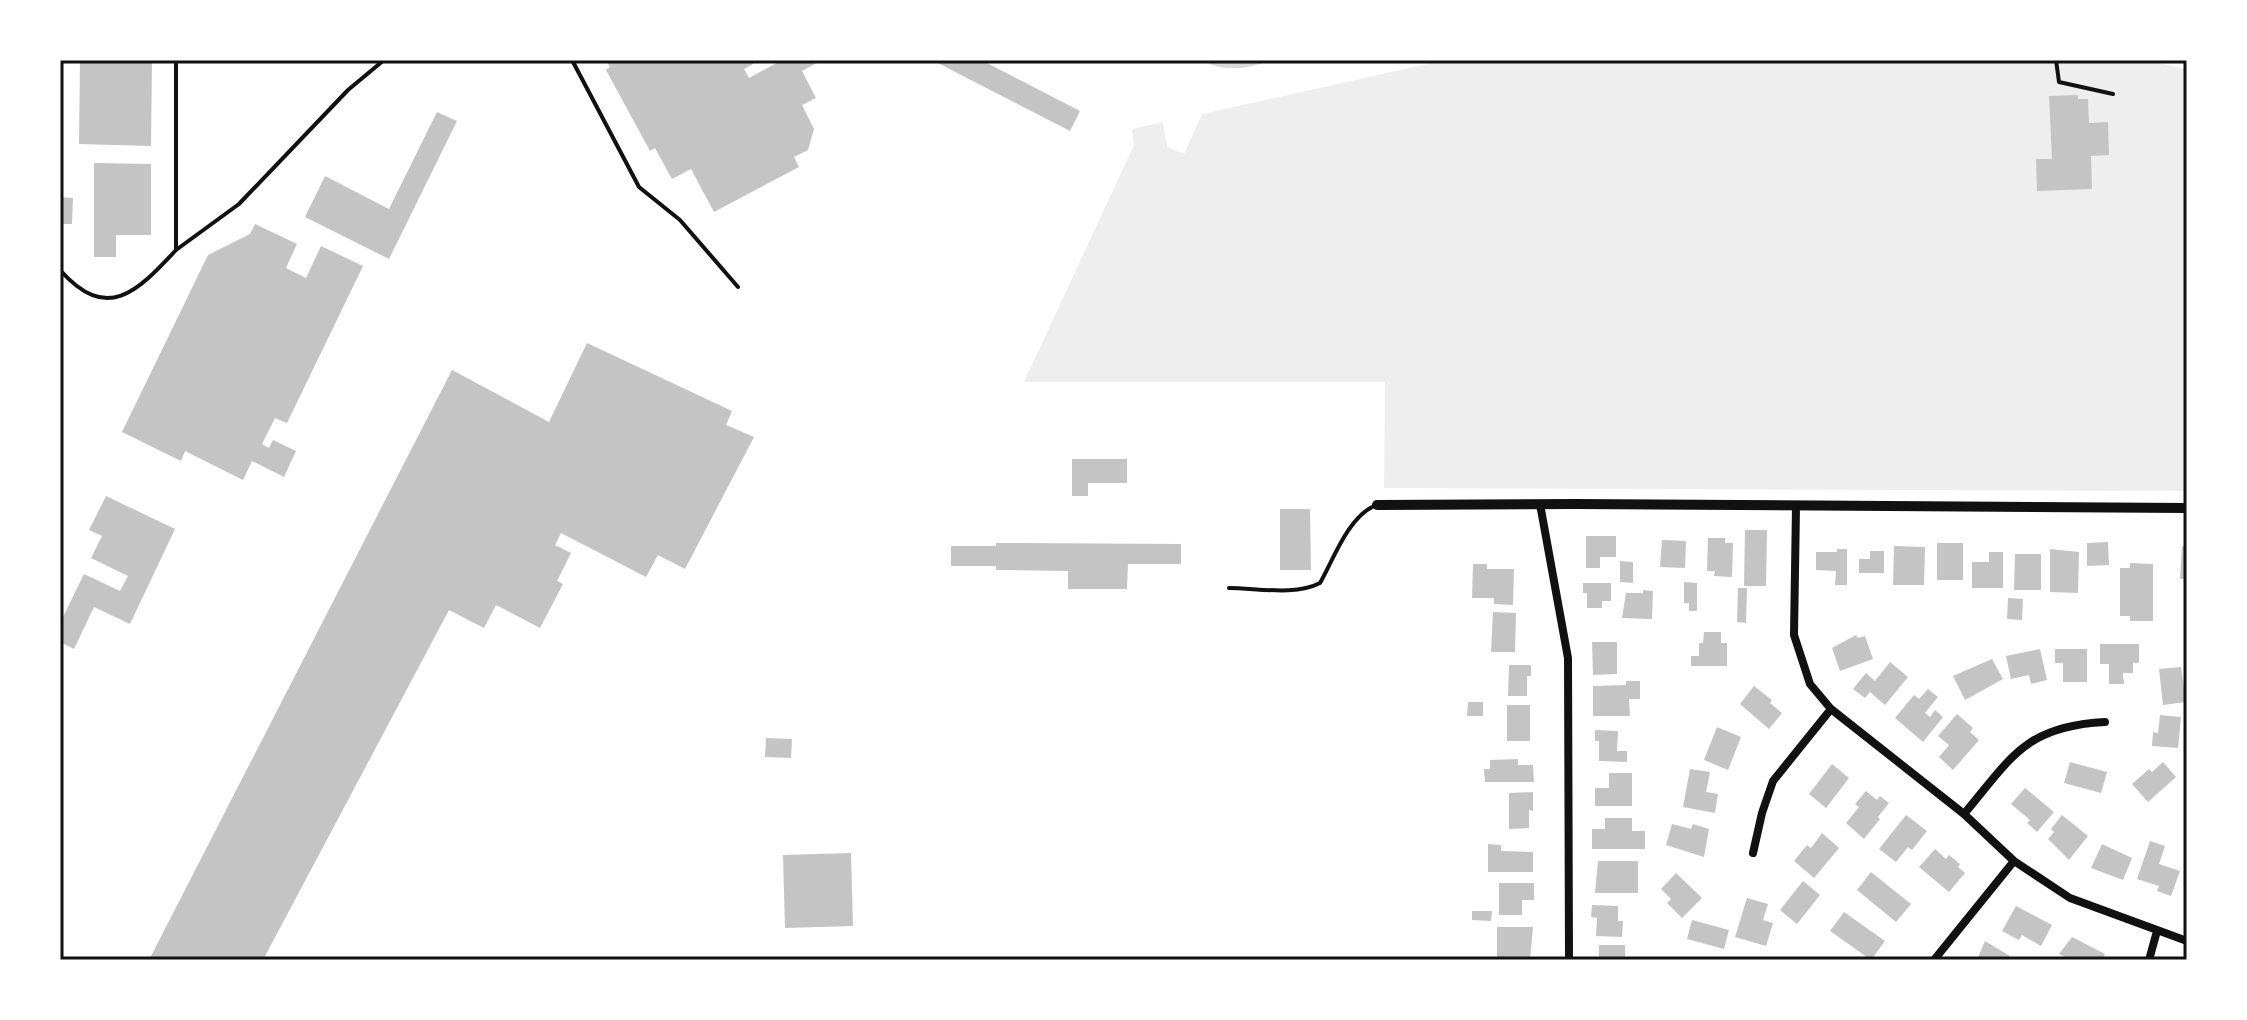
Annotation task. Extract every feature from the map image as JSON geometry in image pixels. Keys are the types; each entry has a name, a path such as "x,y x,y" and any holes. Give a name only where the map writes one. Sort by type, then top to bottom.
{"street":[{"path":"1540,504 1568,658 1569,960"},
{"path":"1377,505 2187,508"},
{"path":"1796,507 1794,635 1810,684 1831,709 1964,814 2014,861 2070,898 2187,941"},
{"path":"1753,853 1773,781 1831,709"},
{"path":"1964,814 2021,747 2053,730 2076,723 2105,722"},
{"path":"1934,960 2014,861"},
{"path":"2149,960 2157,931"}],"lane":[{"path":"176,60 176,250"},
{"path":"60,270 90,296 119,298 150,278 176,250 239,204 348,90 384,60"},
{"path":"572,60 639,187 680,220 738,287"},
{"path":"2056,60 2059,82 2113,94"},
{"path":"1229,588 1295,589 1310,588 1320,583 1354,523 1363,511 1377,505"}],"shaded area":[{"path":"1201,60 1272,60 1236,68 1219,67"},
{"path":"1445,60 2144,60 2187,69 2187,491 1384,488 1385,382 1024,382 1134,145 1132,129 1163,122 1167,147 1184,154 1202,114"}],"building":[{"path":"80,60 152,60 151,146 79,144"},
{"path":"606,60 760,60 744,69 749,78 782,60 822,60 802,71 816,98 802,105 814,129 808,150 794,157 799,167 714,212 691,169 672,179 655,148 650,151 606,70 610,67"},
{"path":"932,60 981,60 1080,111 1070,131"},
{"path":"2078,95 2078,99 2088,99 2089,123 2108,122 2109,155 2091,156 2092,189 2037,191 2036,159 2052,159 2049,96"},
{"path":"437,112 457,121 389,259 305,217 325,176 389,209"},
{"path":"94,163 151,164 151,235 116,235 116,257 94,257"},
{"path":"60,197 73,198 72,224 60,224"},
{"path":"255,224 297,244 286,268 306,278 321,246 363,266 287,423 275,418 262,444 269,448 273,440 296,451 284,477 252,461 243,480 185,451 181,461 122,432 208,255 250,234"},
{"path":"587,343 732,411 726,425 754,437 685,569 658,555 646,577 561,533 555,545 571,553 557,581 563,584 540,628 496,605 484,628 449,610 263,960 149,960 452,370 549,422"},
{"path":"1072,459 1127,459 1127,483 1088,483 1088,496 1072,496"},
{"path":"106,496 175,529 130,624 94,607 74,649 60,642 60,623 84,574 120,591 128,576 91,558 102,536 89,530"},
{"path":"1280,509 1310,509 1311,570 1280,570"},
{"path":"1745,530 1767,530 1766,586 1744,586"},
{"path":"1586,536 1616,536 1616,557 1600,557 1600,568 1586,568"},
{"path":"1708,538 1725,538 1725,543 1733,543 1732,577 1714,576 1715,571 1707,571"},
{"path":"1662,540 1686,541 1685,568 1660,567"},
{"path":"2108,542 2109,565 2087,566 2087,543"},
{"path":"996,543 1181,544 1181,564 1128,564 1127,589 1068,589 1068,571 951,566 951,546 996,546"},
{"path":"1937,543 1963,543 1963,580 1937,580"},
{"path":"1894,546 1925,547 1924,585 1893,585"},
{"path":"2182,546 2187,547 2187,579 2180,579"},
{"path":"1837,549 1847,549 1847,585 1835,585 1836,571 1816,570 1816,552 1837,552"},
{"path":"2050,549 2079,552 2078,593 2050,592"},
{"path":"1870,551 1884,551 1884,573 1859,573 1859,559 1870,559"},
{"path":"1989,552 2003,552 2003,588 1972,588 1972,562 1989,562"},
{"path":"2015,554 2041,554 2041,590 2014,590"},
{"path":"1620,561 1633,562 1633,583 1620,582"},
{"path":"2130,563 2153,564 2153,621 2130,621 2130,616 2120,616 2120,568 2130,568"},
{"path":"1473,564 1487,564 1487,569 1514,569 1513,605 1494,604 1494,598 1472,598"},
{"path":"1684,582 1697,583 1697,611 1689,611 1689,603 1684,603"},
{"path":"1583,583 1611,583 1611,601 1602,601 1602,608 1587,608"},
{"path":"1738,588 1747,588 1746,623 1737,622"},
{"path":"1643,590 1653,591 1652,619 1622,618 1626,593 1643,593"},
{"path":"2008,598 2023,599 2022,620 2007,619"},
{"path":"1493,612 1516,613 1515,652 1491,652"},
{"path":"1704,632 1721,632 1721,643 1727,643 1727,666 1691,666 1691,656 1699,656 1699,643 1703,643"},
{"path":"1856,635 1858,638 1865,636 1873,659 1840,671 1832,648"},
{"path":"1592,642 1617,642 1617,674 1593,675"},
{"path":"2100,644 2139,644 2139,663 2133,663 2133,673 2123,673 2124,684 2109,684 2109,664 2100,664"},
{"path":"2040,649 2047,680 2031,684 2029,675 2011,679 2006,656"},
{"path":"2055,649 2087,649 2087,682 2063,682 2063,663 2055,663"},
{"path":"1992,659 2003,679 1965,700 1953,676"},
{"path":"1890,662 1908,677 1885,705 1870,692 1865,698 1853,689 1866,673 1875,681"},
{"path":"1509,665 1531,665 1531,676 1527,676 1527,696 1508,696"},
{"path":"2181,667 2186,702 2163,705 2159,669"},
{"path":"1626,681 1640,681 1640,699 1629,699 1630,716 1593,716 1593,686 1626,685"},
{"path":"1754,686 1772,700 1770,703 1782,713 1769,729 1740,704"},
{"path":"1928,689 1938,697 1925,713 1930,717 1935,710 1943,717 1923,742 1895,718 1914,695 1919,699"},
{"path":"1468,702 1483,702 1483,716 1467,716"},
{"path":"1507,705 1530,705 1530,741 1507,741"},
{"path":"1957,714 1973,728 1970,732 1979,740 1953,770 1939,757 1949,745 1938,736"},
{"path":"2160,715 2181,717 2178,748 2152,746 2153,732 2158,733"},
{"path":"1717,727 1741,737 1728,770 1704,760"},
{"path":"1595,730 1618,731 1617,751 1627,751 1627,762 1599,761 1599,741 1595,741"},
{"path":"766,738 792,739 791,758 765,757"},
{"path":"1518,759 1518,765 1533,765 1534,782 1485,782 1484,769 1490,769 1490,760"},
{"path":"2070,762 2107,772 2101,793 2064,783"},
{"path":"2163,762 2176,777 2148,802 2132,784"},
{"path":"1832,764 1849,778 1826,808 1809,794"},
{"path":"1690,769 1710,772 1706,792 1718,794 1715,813 1683,807"},
{"path":"1609,773 1632,773 1632,806 1595,806 1595,788 1609,788"},
{"path":"2025,788 2054,812 2037,832 2027,823 2030,820 2011,804"},
{"path":"1866,791 1877,800 1880,796 1889,803 1864,839 1846,823 1859,807 1855,804"},
{"path":"1533,792 1529,828 1509,829 1509,793"},
{"path":"1906,815 1927,831 1912,850 1908,847 1896,862 1879,849"},
{"path":"2062,815 2088,836 2069,860 2048,839 2054,832 2051,829"},
{"path":"1605,818 1632,818 1632,831 1645,831 1645,849 1592,849 1592,829 1605,829"},
{"path":"1672,824 1691,829 1693,824 1709,829 1704,857 1666,845"},
{"path":"1822,833 1839,848 1814,878 1794,861 1807,845 1811,848"},
{"path":"2150,841 2165,846 2159,864 2180,871 2171,896 2157,891 2159,886 2137,879"},
{"path":"1488,844 1501,845 1501,851 1533,852 1533,872 1488,872"},
{"path":"2102,844 2132,858 2123,880 2091,868"},
{"path":"1935,849 1946,859 1949,855 1965,873 1949,892 1919,867"},
{"path":"851,853 853,926 785,928 783,855"},
{"path":"1598,861 1638,861 1638,893 1595,893"},
{"path":"1871,872 1911,904 1896,922 1857,890"},
{"path":"1676,873 1702,898 1682,918 1667,903 1671,899 1661,889"},
{"path":"1803,881 1820,895 1797,924 1780,910"},
{"path":"1499,883 1534,883 1534,900 1522,900 1522,915 1499,915"},
{"path":"1747,898 1768,904 1763,920 1773,923 1766,946 1735,937"},
{"path":"1592,905 1618,906 1618,921 1623,921 1622,937 1596,936 1597,918 1591,917"},
{"path":"2016,906 2052,925 2041,946 2022,935 2019,940 2002,931"},
{"path":"1472,911 1492,911 1491,921 1472,920"},
{"path":"1844,912 1885,941 1871,960 1830,931"},
{"path":"1692,920 1729,930 1724,949 1687,939"},
{"path":"1497,927 1533,927 1530,960 1497,960"},
{"path":"2072,937 2105,954 2102,960 2071,960 2059,954"},
{"path":"1985,941 2010,956 2007,960 1977,960"},
{"path":"1599,945 1625,945 1625,960 1599,958"}]}
